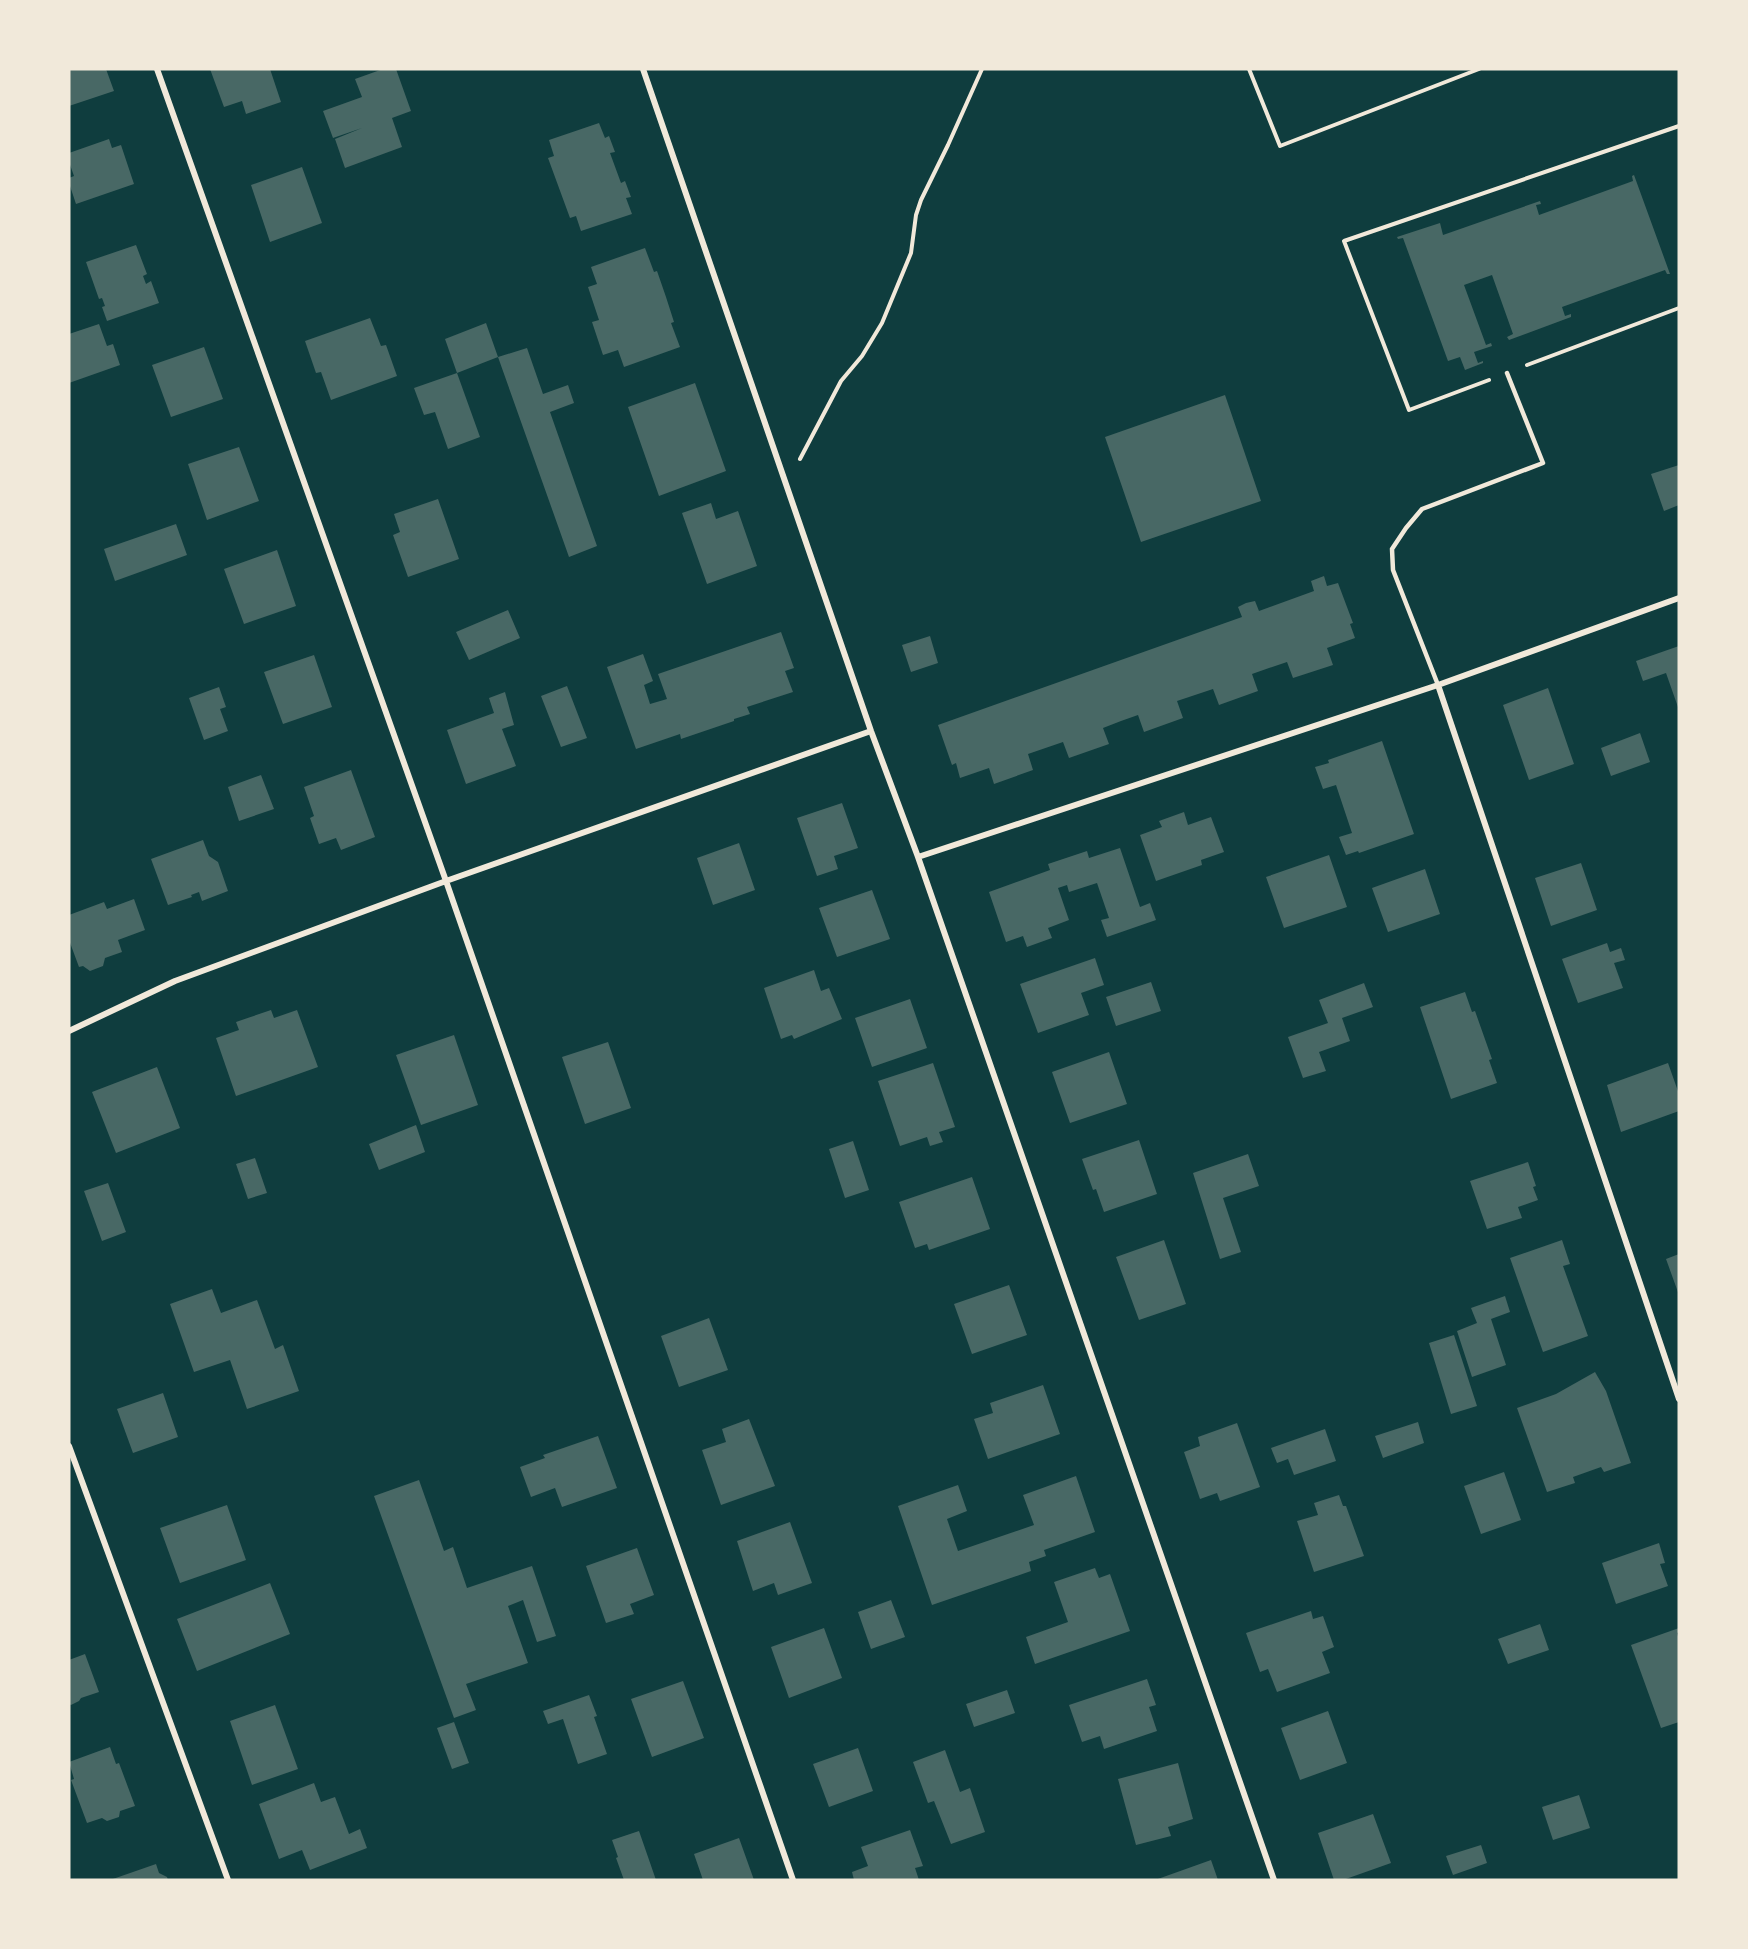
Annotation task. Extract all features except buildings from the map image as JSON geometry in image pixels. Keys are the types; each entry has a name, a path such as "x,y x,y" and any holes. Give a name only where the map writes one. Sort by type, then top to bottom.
{"street":[{"path":"157,69 446,881 793,1880"},
{"path":"644,69 872,731 918,857 1274,1880"},
{"path":"918,857 1438,686 1679,598"},
{"path":"1438,686 1679,1399"},
{"path":"69,1031 175,981 446,881 872,731"},
{"path":"69,1446 228,1880"}],"lane":[{"path":"1438,686 1394,570 1392,549 1422,509 1543,463 1508,373"}],"path":[{"path":"787,484 836,388 867,349 882,323 911,253 915,222 921,200 982,69"},
{"path":"1249,69 1280,146 1479,69"},
{"path":"1679,126 1344,241 1409,410 1679,308"}]}
